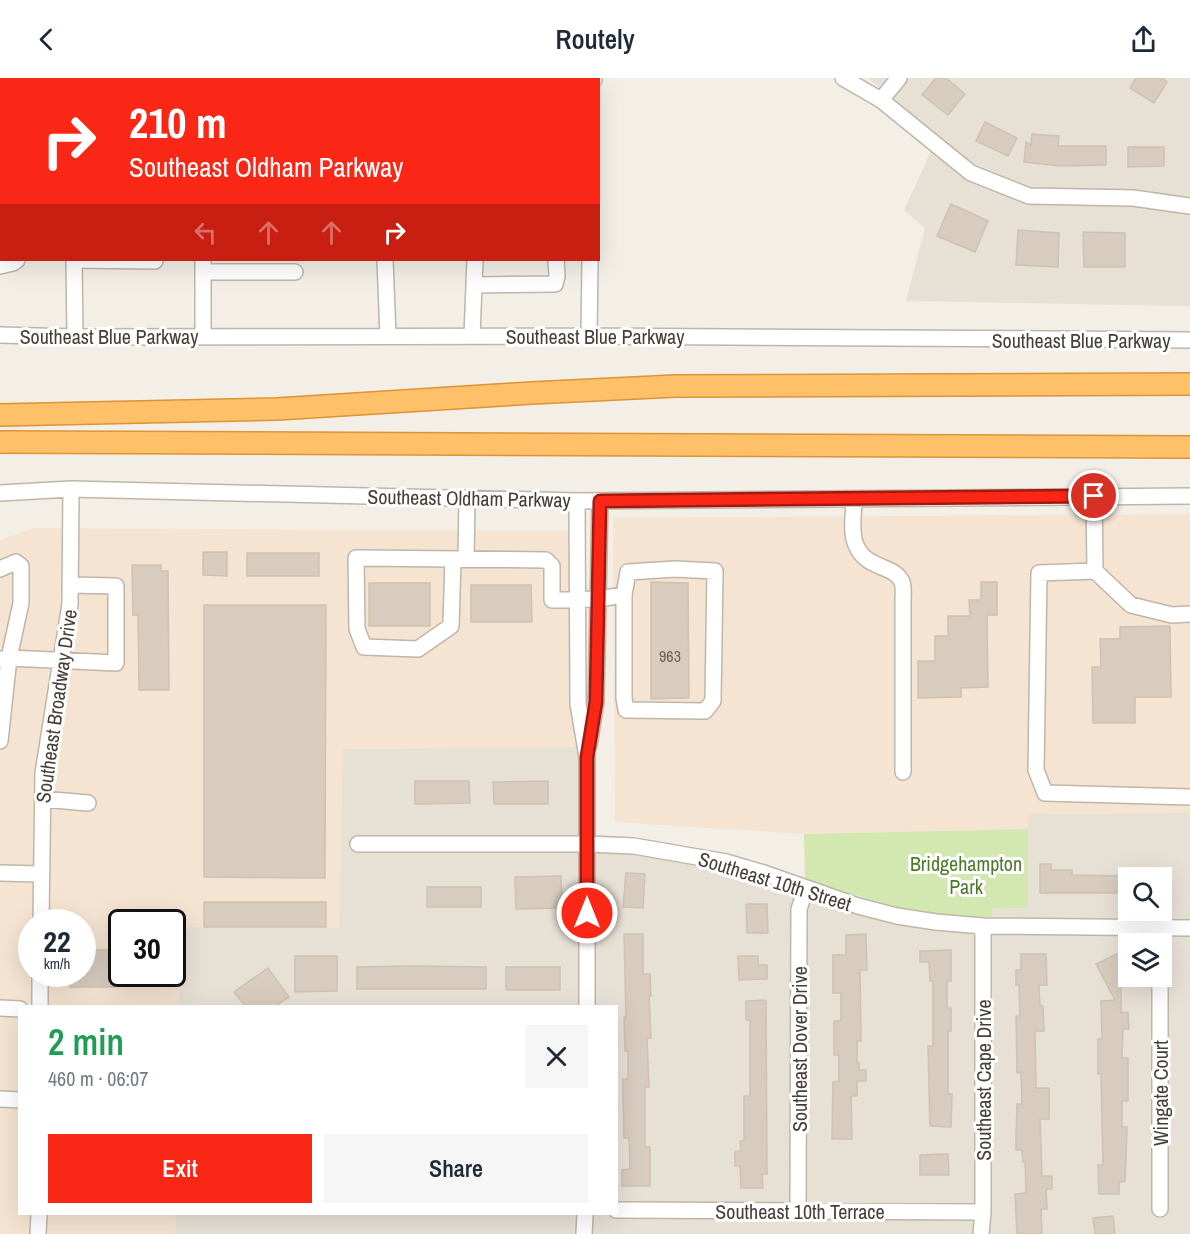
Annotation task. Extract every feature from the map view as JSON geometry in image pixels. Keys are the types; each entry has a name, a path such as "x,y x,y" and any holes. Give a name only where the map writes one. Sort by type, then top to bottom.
{"highway":[{"path":"0,415 288,408 675,386 1190,384"},
{"path":"0,442 1190,447"}],"street":[{"path":"843,78 881,100 971,173 1029,196 1132,198 1190,206"},
{"path":"881,100 899,78"},
{"path":"0,266 16,261"},
{"path":"74,261 75,337"},
{"path":"385,261 388,336"},
{"path":"472,336 475,261"},
{"path":"474,285 555,284 556,261"},
{"path":"589,336 590,261"},
{"path":"203,336 203,266 295,272"},
{"name":"Southeast Blue Parkway","path":"0,335 1190,340"},
{"name":"Southeast Oldham Parkway","path":"0,493 71,489 578,501 1190,496"},
{"name":"Southeast Broadway Drive","path":"41,909 42,799 47,738 70,604 71,489"},
{"path":"1094,496 1095,571"},
{"path":"467,498 459,559 451,626 418,649 364,647 357,629 356,558 459,559 546,560 552,566 552,600 598,599 624,595"},
{"path":"854,499 853,537 861,556 871,564 895,574 902,582 903,772"},
{"path":"578,501 578,704 587,757"},
{"path":"587,1005 587,757 596,702 600,501"},
{"path":"0,569 16,562 21,566 21,603 4,659 0,741"},
{"path":"675,569 715,571 713,701 705,711 626,710 624,595 628,572 675,569"},
{"path":"1190,614 1172,615 1131,605 1095,571 1039,573 1036,770 1045,793 1190,797"},
{"path":"4,659 116,663 116,586 70,585"},
{"path":"42,799 88,803"},
{"name":"Southeast 10th Street","path":"358,844 634,846 696,855 764,873 858,906 897,916 983,926 1118,934"},
{"path":"0,873 41,874"},
{"name":"Southeast Dover Drive","path":"798,1211 799,909 806,888"},
{"name":"Southeast Cape Drive","path":"981,1234 983,1212 983,926"},
{"name":"Southeast 10th Street","path":"1171,933 1190,928"},
{"path":"40,987 40,1005"},
{"name":"Wingate Court","path":"1160,987 1160,1209"},
{"path":"0,1008 18,1009"},
{"path":"0,1099 18,1100"},
{"name":"Southeast 10th Terrace","path":"618,1210 983,1212"},
{"path":"38,1234 39,1215"},
{"path":"584,1234 585,1215"}],"shaded area":[{"path":"868,78 1190,78 1190,306 906,301 925,228 904,210 938,136"},
{"path":"1190,514 1190,813 1028,814 1028,829 804,834 615,822 613,518"},
{"path":"33,528 569,531 570,705 578,747 343,749 339,928 186,927 186,909 108,909 108,987 179,987 179,1005 18,1005 18,1215 176,1215 175,1234 0,1234 0,540"},
{"path":"578,747 579,840 663,847 973,932 976,947 974,1234 175,1234 176,1215 618,1215 618,1005 179,1005 179,987 186,987 186,927 339,928 342,749"},
{"path":"1190,813 1190,1234 989,1234 991,909 1028,908 1028,814"}],"green space":[{"name":"Bridgehampton Park","path":"1028,829 1028,908 992,909 992,917 968,918 920,912 805,880 804,834"}],"building":[{"path":"936,78 946,78 965,94 948,115 922,95"},
{"path":"1136,78 1162,78 1167,82 1154,103 1130,88"},
{"path":"985,122 1017,138 1008,156 976,141"},
{"path":"1032,134 1059,136 1058,146 1106,146 1106,165 1060,166 1024,162 1026,142 1031,145"},
{"path":"1128,147 1164,147 1164,166 1128,167"},
{"path":"951,204 988,221 975,252 937,236"},
{"path":"1018,230 1059,233 1058,267 1016,265"},
{"path":"1083,232 1125,233 1125,267 1084,267"},
{"path":"203,552 227,552 227,576 203,575"},
{"path":"247,553 319,553 319,576 247,576"},
{"path":"132,565 161,565 161,571 168,571 169,690 139,690 138,615 133,615"},
{"path":"651,582 688,583 689,698 651,699"},
{"path":"981,582 997,582 997,615 987,615 988,687 961,688 961,697 918,698 918,661 935,661 935,636 948,636 948,616 970,616 969,600 981,600"},
{"path":"369,583 430,583 430,626 369,626"},
{"path":"471,585 531,585 532,622 471,622"},
{"path":"204,605 326,605 325,878 204,877"},
{"path":"1170,626 1171,697 1135,697 1135,723 1093,723 1092,667 1101,667 1100,639 1120,639 1120,627"},
{"path":"415,781 469,781 470,803 415,804"},
{"path":"548,781 548,804 494,804 493,782"},
{"path":"1040,864 1051,864 1051,870 1072,870 1072,875 1118,876 1118,893 1040,893"},
{"path":"626,873 645,874 643,908 623,907"},
{"path":"561,876 562,908 516,909 515,877"},
{"path":"427,887 481,887 481,907 427,907"},
{"path":"204,902 326,902 326,927 204,927"},
{"path":"746,904 767,904 768,933 747,933"},
{"path":"624,934 643,934 643,974 650,974 651,1038 647,1038 649,1087 645,1087 645,1147 650,1147 650,1186 622,1186 622,1170 630,1169 629,1138 624,1138 623,1079 628,1079 628,1051 625,1051"},
{"path":"866,934 867,970 860,970 861,1041 857,1041 857,1063 859,1063 859,1070 866,1070 866,1081 857,1081 857,1096 851,1096 852,1139 832,1139 833,1082 839,1081 839,1055 834,1055 834,1021 841,1021 841,993 833,993 833,955 846,955 846,935"},
{"path":"96,950 108,950 108,987 96,987"},
{"path":"951,950 951,981 947,981 947,1008 951,1008 951,1031 948,1031 948,1094 952,1094 951,1127 930,1126 928,1046 933,1046 933,981 930,981 929,962 920,962 920,951"},
{"path":"1118,953 1121,1013 1128,1012 1129,1029 1123,1029 1122,1058 1128,1058 1128,1101 1122,1101 1122,1127 1127,1127 1125,1181 1119,1182 1119,1194 1099,1194 1098,1165 1103,1165 1101,1074 1098,1074 1098,1039 1102,1039 1101,1001 1115,1000 1096,964"},
{"path":"1021,954 1046,954 1047,985 1039,985 1044,1031 1035,1031 1036,1088 1049,1088 1049,1119 1040,1119 1042,1176 1052,1176 1052,1189 1046,1189 1047,1209 1041,1209 1042,1234 1017,1234 1015,1194 1026,1193 1025,1162 1023,1162 1022,1150 1016,1150 1017,1104 1022,1104 1021,1072 1017,1073 1016,1016 1020,1016 1016,970 1021,970"},
{"path":"295,956 337,956 337,991 295,992"},
{"path":"738,956 758,956 758,965 767,965 767,979 739,980"},
{"path":"357,967 486,967 486,989 357,989"},
{"path":"506,967 560,967 560,990 506,990"},
{"path":"268,968 289,997 277,1005 244,1005 234,992"},
{"path":"766,1000 767,1174 762,1174 763,1188 741,1188 740,1166 735,1166 735,1152 741,1151 740,1141 744,1140 744,1096 750,1096 750,1020 746,1020 746,1001"},
{"path":"948,1154 949,1175 920,1175 920,1155"},
{"path":"1113,1216 1115,1234 1095,1234 1093,1218"}],"route":[{"path":"587,913 587,757 596,702 600,501 1094,496"}]}
